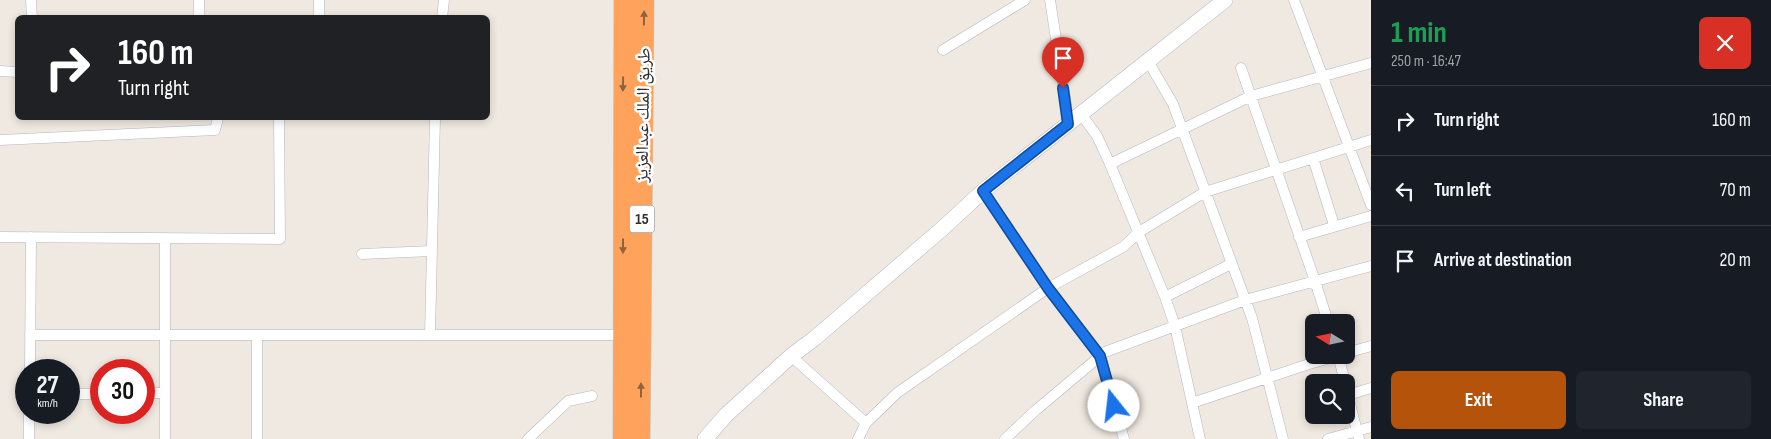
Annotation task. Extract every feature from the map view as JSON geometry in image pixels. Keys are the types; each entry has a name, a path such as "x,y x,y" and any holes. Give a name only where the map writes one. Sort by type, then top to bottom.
{"highway":[{"name":"طريق الملك عبدالعزيز","path":"623,439 624,0"},
{"name":"طريق الملك عبدالعزيز","path":"640,439 644,0"}],"street":[{"path":"31,0 32,15"},
{"path":"199,0 199,15"},
{"path":"319,0 319,15"},
{"path":"442,15 444,0"},
{"path":"942,50 1025,0"},
{"path":"1050,0 1068,124"},
{"path":"705,439 726,415 791,356 815,338 928,241 983,191 1225,0"},
{"path":"1294,0 1371,204"},
{"path":"1148,61 1173,104 1252,318 1283,439"},
{"path":"1110,164 1251,96 1371,63"},
{"path":"1241,68 1325,314"},
{"path":"0,71 15,72"},
{"path":"1080,114 1097,136 1165,297 1175,326 1200,439"},
{"path":"0,140 215,130 218,120"},
{"path":"0,237 280,239 279,120"},
{"path":"430,335 435,120"},
{"path":"858,439 866,423 897,393 1048,288 1123,247 1139,232 1205,192 1371,140"},
{"path":"1313,158 1334,225"},
{"path":"983,191 1048,288 1100,356 1124,439"},
{"path":"1299,237 1334,225 1371,216"},
{"path":"30,359 31,237"},
{"path":"165,238 165,439"},
{"path":"362,254 432,251"},
{"path":"1165,297 1231,264"},
{"path":"1005,439 1036,410 1105,352 1245,300 1371,266"},
{"path":"30,335 623,335"},
{"path":"257,335 260,438"},
{"path":"1355,350 1371,346"},
{"path":"791,356 866,423"},
{"path":"1192,403 1310,364"},
{"path":"1355,390 1371,388"},
{"path":"155,393 165,393"},
{"path":"528,439 568,401 592,396"},
{"path":"29,424 29,439"},
{"path":"1328,439 1358,435 1371,427"},
{"path":"1016,429 1022,439"}],"route":[{"path":"1063,88 1068,124 983,191 1048,288 1100,356 1114,406"}]}
